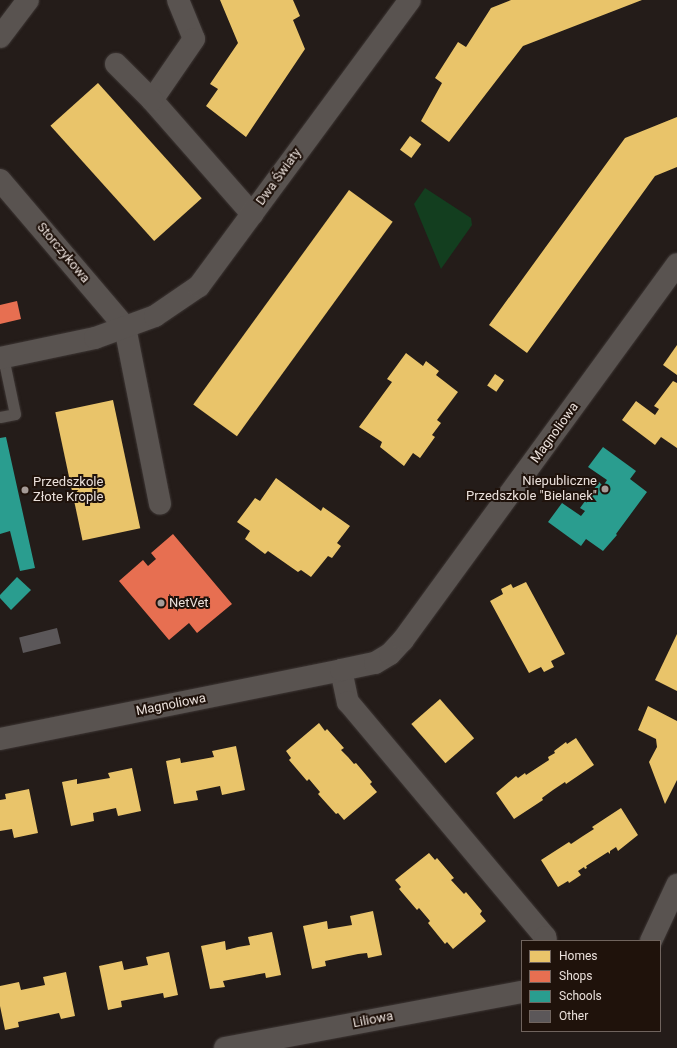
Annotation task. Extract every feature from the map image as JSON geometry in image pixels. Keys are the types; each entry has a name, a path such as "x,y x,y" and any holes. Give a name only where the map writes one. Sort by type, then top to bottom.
{"street":[{"path":"0,37 28,0"},
{"path":"152,100 194,39 178,0"},
{"name":"Dwa Światy","path":"1,358 95,338 155,316 199,286 410,0"},
{"path":"116,64 152,100 252,214"},
{"name":"Storczykowa","path":"0,180 125,327"},
{"name":"Magnoliowa","path":"0,738 375,663 390,654 403,640 677,264"},
{"path":"125,327 160,504"},
{"path":"341,670 348,702 545,937 546,940"},
{"path":"651,940 677,885"},
{"name":"Liliowa","path":"225,1048 521,992"}],"lane":[{"path":"0,417 14,414 1,358"}],"green space":[{"path":"425,188 471,218 472,225 441,269 414,204"}],"building: Homes":[{"path":"220,0 293,0 300,16 293,20 305,49 246,137 206,106 218,89 210,84 238,43"},
{"path":"511,0 642,0 523,46 449,142 421,121 442,83 435,78 458,42 466,47 491,8"},
{"path":"98,83 202,198 154,241 50,126"},
{"path":"677,117 677,167 655,176 527,353 489,325 625,138"},
{"path":"410,136 421,144 411,158 400,150"},
{"path":"349,190 393,222 237,436 193,404"},
{"path":"677,345 677,375 663,365"},
{"path":"406,353 423,366 426,361 439,371 436,375 458,392 437,420 441,423 432,435 435,437 420,458 413,453 404,466 380,447 382,442 359,427 392,382 387,379"},
{"path":"495,374 504,380 496,392 487,386"},
{"path":"673,381 677,383 677,448 661,437 655,445 622,420 636,401 655,415 659,409 654,406"},
{"path":"113,400 140,528 83,540 55,412"},
{"path":"276,478 321,511 323,507 350,526 337,543 341,546 332,558 328,556 311,577 301,570 298,572 268,551 265,554 245,539 250,531 237,522 255,498 260,501"},
{"path":"526,582 565,654 551,661 554,667 544,672 541,667 529,673 490,601 503,594 501,589 511,584 513,588"},
{"path":"677,634 677,691 655,680"},
{"path":"440,699 474,738 445,763 411,724"},
{"path":"648,706 677,721 677,780 665,804 649,762 657,747 656,739 638,730"},
{"path":"319,723 325,731 327,729 344,748 341,750 354,764 356,763 372,782 370,784 377,792 344,820 338,813 336,814 318,794 320,792 309,779 307,781 289,760 291,758 286,751"},
{"path":"576,738 594,765 566,784 565,782 553,790 542,798 543,800 514,819 496,793 516,776 518,778 525,773 526,775 549,760 548,757 555,753 554,751 566,742 567,744"},
{"path":"236,746 245,790 222,795 220,786 196,791 198,800 174,804 166,761 180,758 181,763 214,757 212,751"},
{"path":"132,768 141,811 118,816 116,808 93,813 94,821 71,826 62,782 77,779 77,784 110,778 108,773"},
{"path":"29,789 38,833 14,838 12,829 0,831 0,800 6,799 5,794"},
{"path":"621,808 638,835 618,851 616,847 610,851 610,854 608,852 586,866 587,868 585,869 584,867 578,871 581,875 569,883 568,881 558,887 541,860 569,842 571,844 594,829 592,827"},
{"path":"429,853 435,860 437,858 454,878 451,880 464,894 466,892 482,911 480,914 486,921 453,949 447,942 445,944 428,923 430,921 419,908 417,910 399,889 401,887 395,880"},
{"path":"373,911 382,955 368,958 367,953 358,954 325,961 326,966 312,969 303,926 327,921 328,929 352,925 350,916"},
{"path":"272,932 281,975 266,978 265,973 223,981 225,987 210,989 201,946 225,941 226,950 250,945 248,937"},
{"path":"169,952 178,995 164,998 163,993 121,1001 122,1007 108,1010 99,966 122,961 124,970 148,965 146,957"},
{"path":"66,972 75,1016 61,1019 59,1013 18,1022 19,1027 5,1030 0,1006 0,986 19,982 21,990 45,985 43,977"}],"building: Shops":[{"path":"17,301 21,319 0,324 0,305"},
{"path":"173,534 232,604 197,633 189,623 169,640 119,581 143,560 148,566 156,559 151,553"}],"building: Schools":[{"path":"6,437 35,568 20,571 10,531 0,534 0,438"},
{"path":"603,447 636,471 630,479 647,492 616,534 617,535 603,551 586,539 581,546 548,522 562,503 581,516 585,511 580,508 599,482 603,486 607,480 588,467"},
{"path":"17,577 31,590 11,610 0,598 0,595"}],"building: Other":[{"path":"57,628 61,644 23,653 19,637"}],"place":[{"name":"Niepubliczne Przedszkole \"Bielanek\"","path":"605,489"},
{"name":"Przedszkole Złote Krople","path":"25,490"},
{"name":"NetVet","path":"161,603"}]}
